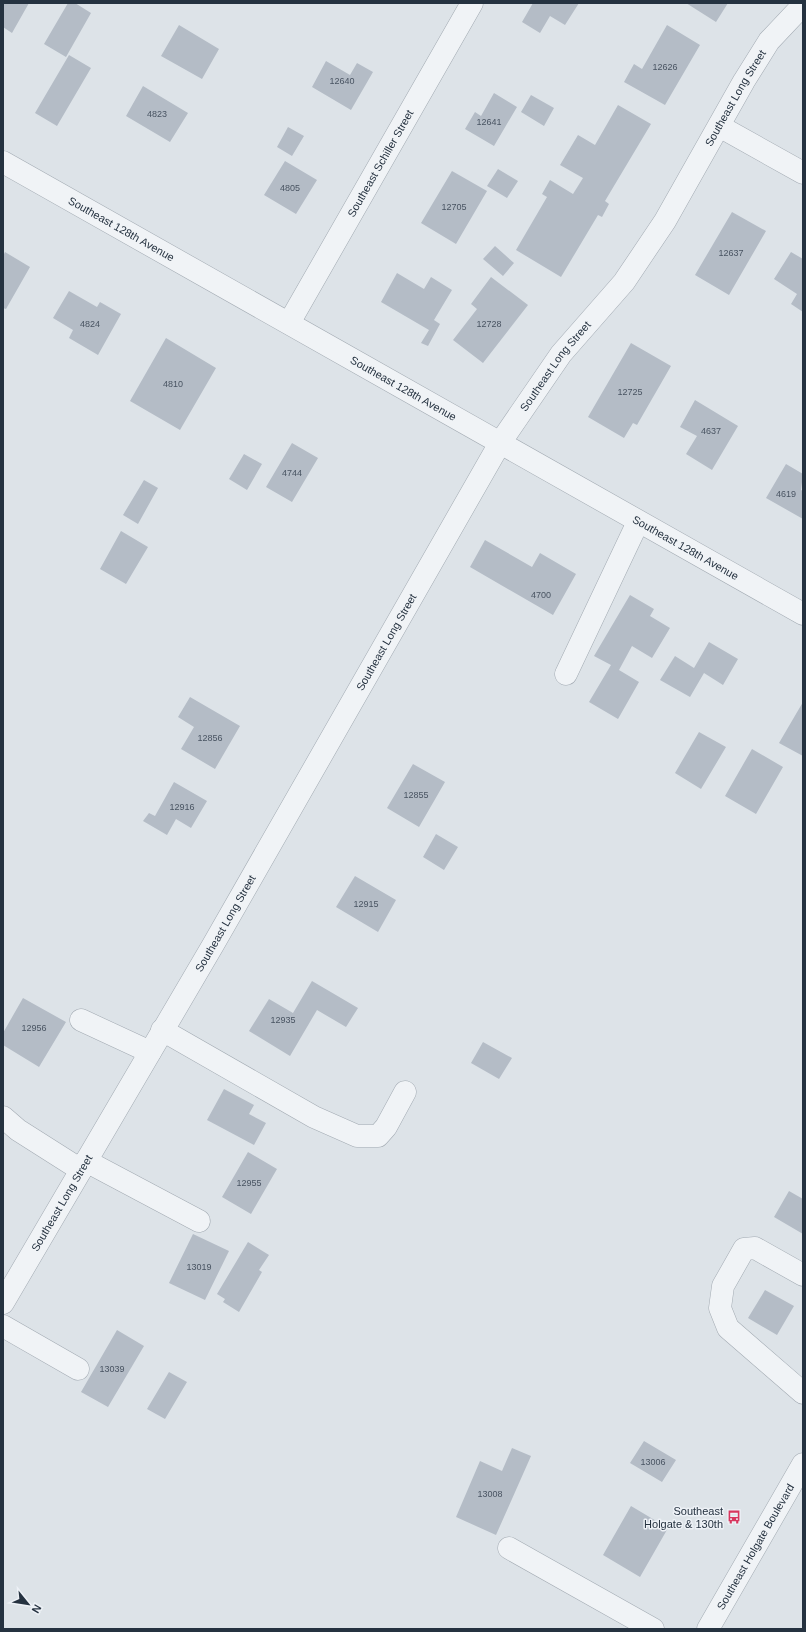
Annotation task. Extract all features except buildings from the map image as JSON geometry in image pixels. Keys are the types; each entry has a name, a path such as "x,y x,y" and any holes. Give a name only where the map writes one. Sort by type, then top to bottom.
{"street":[{"name":"Southeast Schiller Street","path":"289,324 472,3"},
{"name":"Southeast Long Street","path":"3,1303 150,1052 500,444 561,354 624,282 665,221 744,81 769,41 803,5"},
{"path":"719,126 803,173"},
{"name":"Southeast 128th Avenue","path":"3,162 803,614"},
{"path":"566,674 638,522"},
{"path":"81,1020 150,1052"},
{"path":"162,1030 314,1117 357,1136 378,1136 386,1128 406,1092"},
{"path":"3,1117 18,1130 83,1166 199,1221"},
{"path":"803,1275 755,1248 744,1249 723,1286 720,1308 728,1328 803,1393"},
{"path":"3,1326 78,1369"},
{"name":"Southeast Holgate Boulevard","path":"715,1626 803,1464"},
{"path":"509,1548 653,1629"}],"place":[{"name":"Southeast Holgate & 130th","path":"734,1517"}]}
